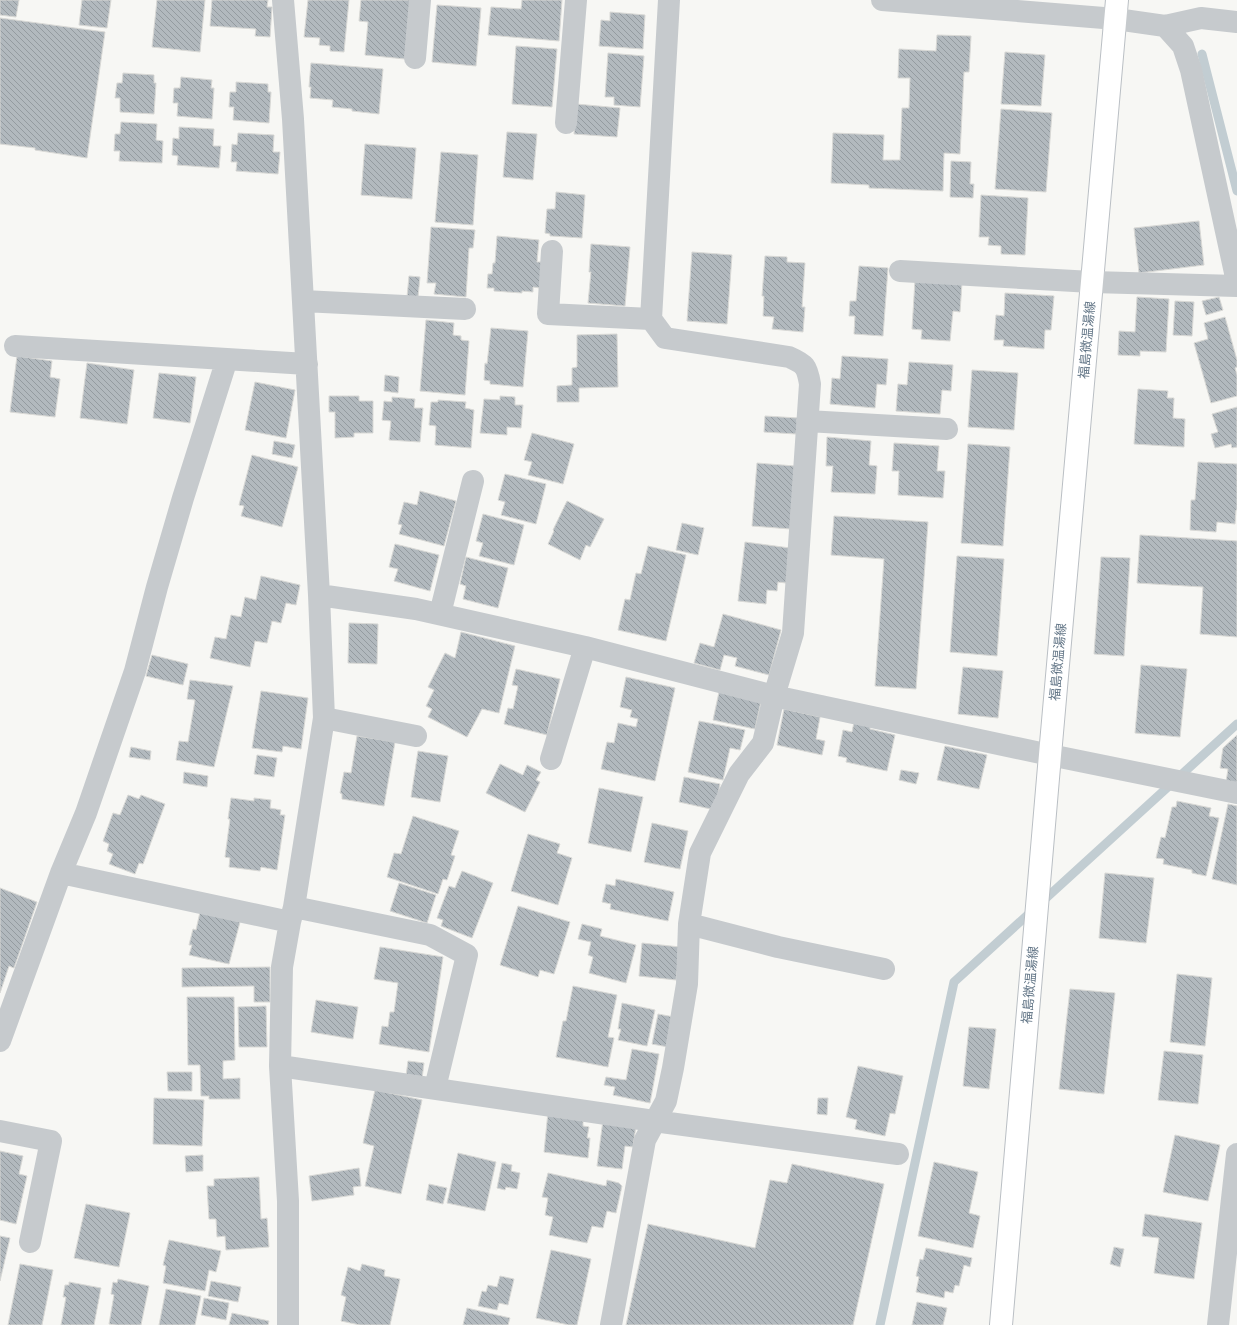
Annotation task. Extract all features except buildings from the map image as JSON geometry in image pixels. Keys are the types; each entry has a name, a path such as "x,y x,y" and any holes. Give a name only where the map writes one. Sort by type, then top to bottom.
{"main road":[{"name":"福島微温湯線","path":"1001,1325 1050,755 1117,10"}],"street":[{"path":"282,0 293,119 319,595 324,718 292,915 282,967 280,1066 288,1201 288,1325"},
{"path":"415,58 420,0"},
{"path":"566,123 576,0"},
{"path":"611,1325 645,1140 666,1101 673,1068 687,984 689,924 700,853 739,774 763,743 774,696 793,633 810,384 808,371 802,363 789,357 665,338 651,319 669,0"},
{"path":"882,0 1117,10 1165,26 1183,46 1191,70 1237,282"},
{"path":"1165,26 1202,18 1237,22"},
{"path":"552,251 548,314 651,319"},
{"path":"900,271 1092,282 1237,286"},
{"path":"303,301 465,309"},
{"path":"16,346 307,364"},
{"path":"0,1041 61,873 86,813 135,671 157,587 183,498 227,359"},
{"path":"807,420 947,429"},
{"path":"440,614 473,481"},
{"path":"319,595 416,609 440,614 585,648 774,696 1237,793"},
{"path":"551,759 585,648"},
{"path":"324,718 416,736"},
{"path":"61,873 292,915 430,935 467,955 435,1088"},
{"path":"689,924 778,947 884,969"},
{"path":"280,1066 654,1121 898,1154"},
{"path":"0,1130 51,1141 30,1242"},
{"path":"1218,1325 1237,1154"}],"waterway":[{"path":"1202,54 1237,191"},
{"path":"880,1325 954,982 1237,724"}]}
